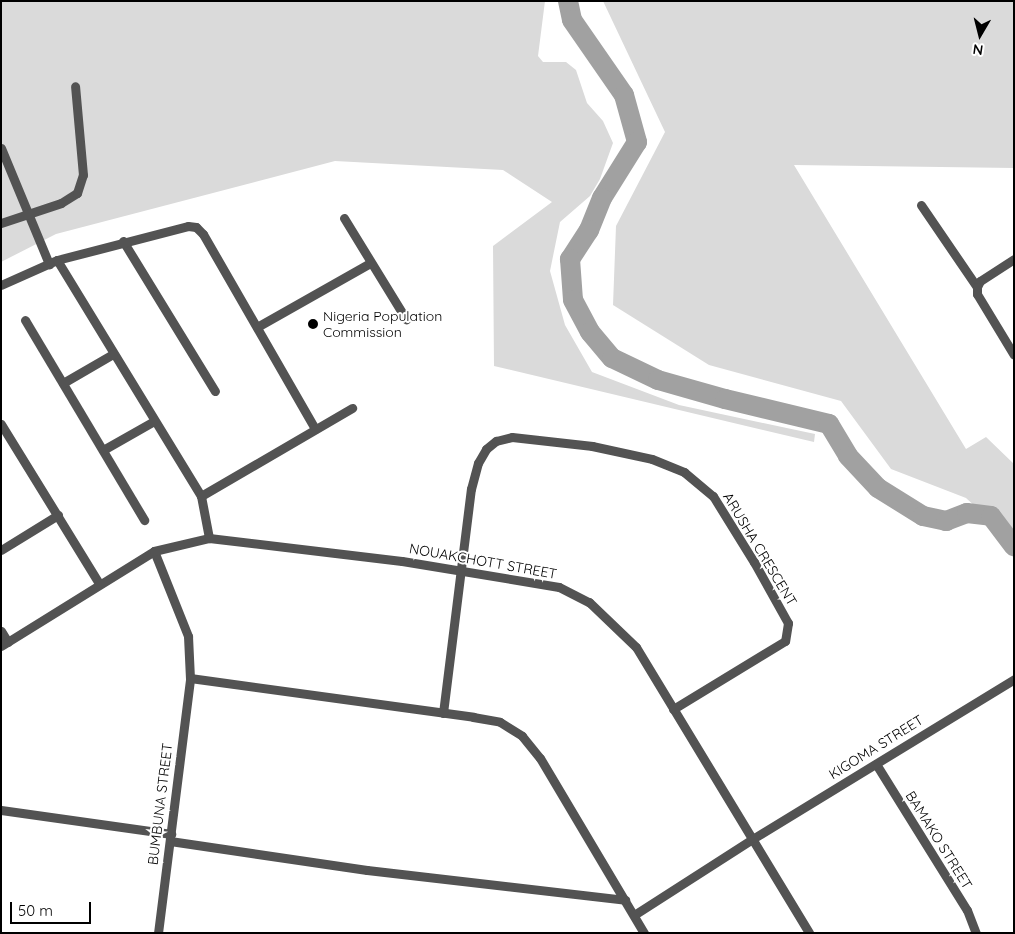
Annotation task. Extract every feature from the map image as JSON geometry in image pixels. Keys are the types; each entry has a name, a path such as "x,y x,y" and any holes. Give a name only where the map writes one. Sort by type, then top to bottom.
{"street":[{"path":"1,223 72,198 82,184 74,86"},
{"path":"1,148 28,215 53,262 113,354 201,496 209,538"},
{"path":"921,206 977,287"},
{"path":"344,218 406,319"},
{"path":"1,285 53,262 123,241 188,226 196,227 203,234 258,327 314,429"},
{"path":"123,241 215,390"},
{"path":"1014,260 980,281 977,287 977,294 1014,355"},
{"path":"258,327 370,263"},
{"path":"25,320 144,520"},
{"path":"63,383 113,354"},
{"path":"201,496 352,408"},
{"path":"103,450 154,421"},
{"path":"1,424 99,583"},
{"name":"ARUSHA CRESCENT","path":"461,570 473,480 482,456 496,441 512,437 592,446 652,458 684,472 712,496 783,614 788,632 784,641 766,654 673,709"},
{"path":"1,550 58,516"},
{"name":"NOUAKCHOTT STREET","path":"5,644 99,583 154,551 209,538 461,570 559,587 589,602 636,647 754,838 809,933"},
{"name":"BUMBUNA STREET","path":"154,551 188,636 190,678 158,933"},
{"path":"443,713 461,570"},
{"path":"1,631 5,644"},
{"path":"190,678 500,722 522,736 540,758 644,933"},
{"name":"KIGOMA STREET","path":"634,916 754,838 1014,679"},
{"name":"BAMAKO STREET","path":"876,764 967,910 976,933"},
{"path":"1,810 367,870 625,900"}],"shaded area":[{"path":"1,1 545,1 538,56 543,62 566,62 576,70 587,103 603,121 613,143 600,179 590,196 560,222 550,271 565,325 592,372 679,405 815,434 814,442 494,366 493,246 552,202 503,170 335,161 56,234 1,262"},
{"path":"603,1 1014,1 1014,168 794,165 966,449 986,437 1014,464 1014,542 966,498 891,469 841,401 709,365 613,305 616,226 665,132"}],"waterway":[{"path":"568,1 572,20 624,95 637,142 602,198 589,230 570,259 573,300 590,332 612,358 658,380 725,399 829,424 848,456 878,488 923,516 946,521 967,513 991,516 1014,546"}],"place":[{"name":"Nigeria Population Commission","path":"313,324"}]}
